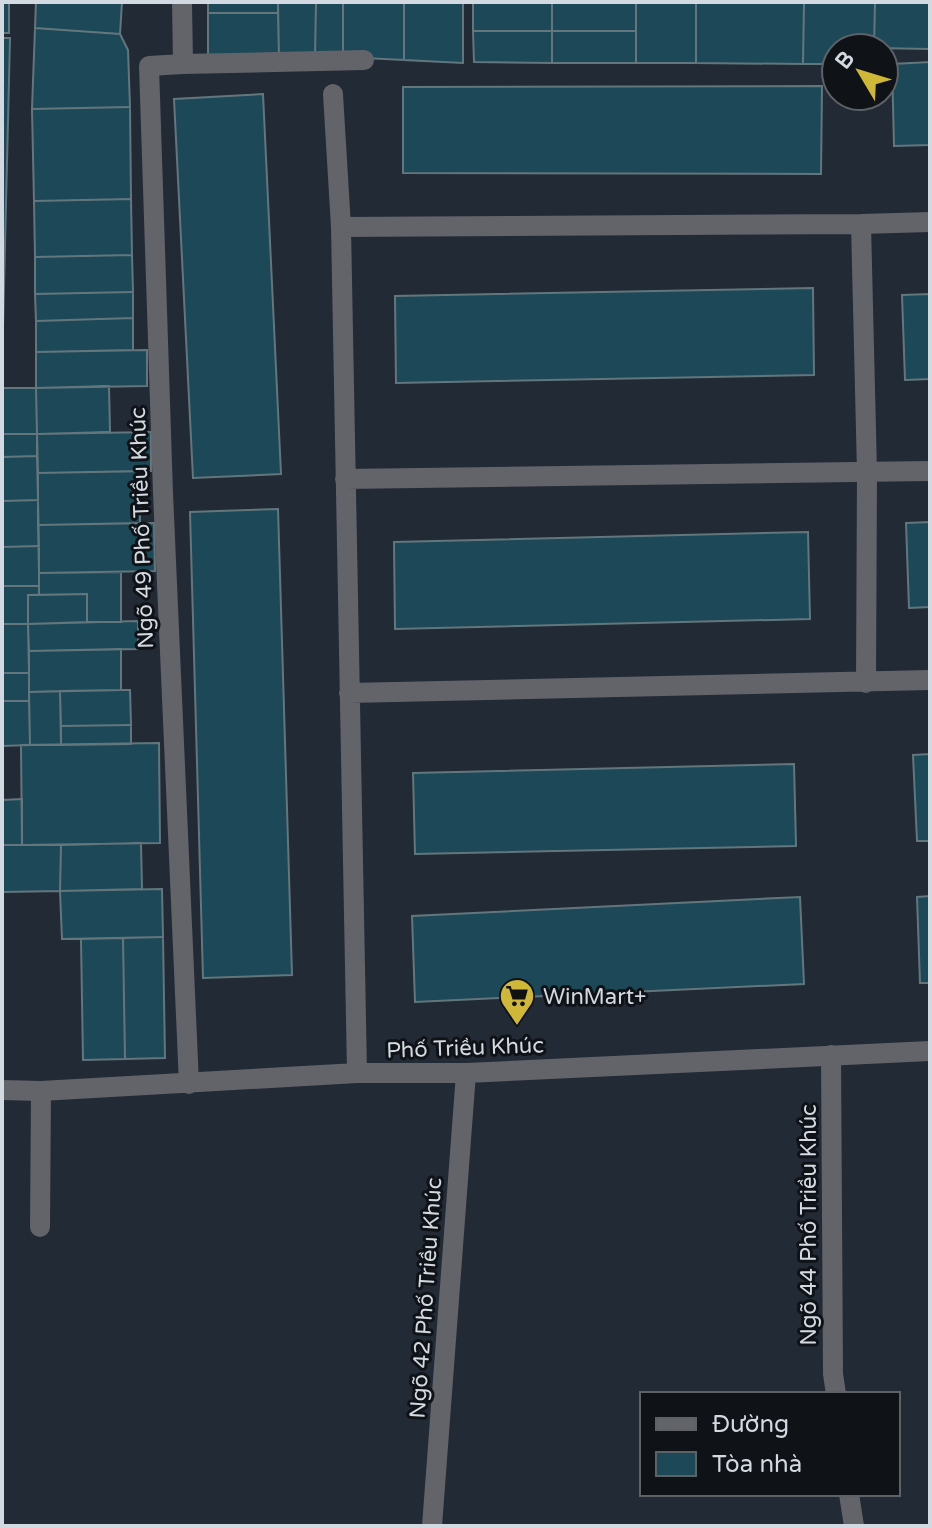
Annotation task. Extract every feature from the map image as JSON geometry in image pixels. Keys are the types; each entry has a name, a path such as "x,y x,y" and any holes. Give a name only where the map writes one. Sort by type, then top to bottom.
{"street":[{"path":"182,2 183,64 364,60"},
{"name":"Ngõ 49 Phố Triều Khúc","path":"183,64 149,66 164,509 189,1084"},
{"path":"333,94 341,227 357,1073"},
{"path":"341,227 930,222"},
{"path":"861,224 867,472 866,683"},
{"path":"345,479 930,471"},
{"path":"349,693 930,680"},
{"name":"Phố Triều Khúc","path":"2,1090 41,1091 357,1073 466,1073 930,1051"},
{"name":"Ngõ 44 Phố Triều Khúc","path":"831,1055 833,1374 836,1392"},
{"name":"Ngõ 42 Phố Triều Khúc","path":"432,1526 466,1073"},
{"path":"40,1227 41,1091"},
{"path":"849,1496 854,1526"}],"building":[{"path":"2,2 9,2 9,33 2,33"},
{"path":"36,2 122,2 120,34 35,28"},
{"path":"208,2 278,2 278,13 208,13"},
{"path":"278,2 316,2 315,58 279,58"},
{"path":"316,2 343,2 343,57 315,58"},
{"path":"343,2 404,2 404,60 343,57"},
{"path":"404,2 463,2 463,63 404,60"},
{"path":"473,2 552,2 552,31 473,31"},
{"path":"552,2 636,2 636,31 552,31"},
{"path":"636,2 696,2 696,63 636,63"},
{"path":"696,2 804,2 803,64 696,63"},
{"path":"804,2 875,2 874,32 820,32 820,64 803,64"},
{"path":"875,2 930,2 930,49 900,48 900,32 874,32"},
{"path":"208,13 278,13 279,58 208,59"},
{"path":"35,28 120,34 128,50 130,107 32,109"},
{"path":"473,31 552,31 552,63 474,62"},
{"path":"552,31 636,31 636,63 552,63"},
{"path":"2,38 10,38 2,369"},
{"path":"930,62 930,145 894,146 893,112 900,112 900,64"},
{"path":"820,86 821,174 403,173 403,87"},
{"path":"263,94 281,474 193,478 174,99"},
{"path":"130,107 131,199 34,201 32,109"},
{"path":"131,199 132,255 35,257 34,201"},
{"path":"132,255 133,292 35,294 35,257"},
{"path":"813,288 814,375 396,383 395,296"},
{"path":"133,292 133,318 36,321 35,294"},
{"path":"930,294 930,379 905,380 902,295"},
{"path":"133,318 133,350 36,352 36,321"},
{"path":"147,350 147,386 36,388 36,352"},
{"path":"109,386 110,432 37,434 36,388"},
{"path":"2,388 36,388 37,434 2,434"},
{"path":"151,432 151,471 38,473 37,434"},
{"path":"2,434 37,434 37,456 2,457"},
{"path":"37,456 38,500 2,501 2,457"},
{"path":"140,471 140,523 38,525 38,473"},
{"path":"38,500 39,546 2,547 2,501"},
{"path":"278,509 292,975 203,978 190,512"},
{"path":"930,522 930,607 909,608 906,523"},
{"path":"154,523 155,571 39,573 38,525"},
{"path":"808,532 810,619 395,629 394,542"},
{"path":"39,546 39,586 2,586 2,547"},
{"path":"121,572 121,622 87,622 87,594 39,595 39,573"},
{"path":"2,586 39,586 39,595 28,595 28,624 2,624"},
{"path":"87,594 87,622 28,624 28,595"},
{"path":"138,621 138,649 29,651 28,624"},
{"path":"2,624 28,624 29,673 2,673"},
{"path":"121,649 121,690 29,692 29,651"},
{"path":"2,673 29,673 29,701 2,701"},
{"path":"130,690 131,725 61,726 60,691"},
{"path":"60,691 61,745 30,745 29,692"},
{"path":"2,701 29,701 30,745 2,746"},
{"path":"131,725 131,744 61,745 61,726"},
{"path":"159,743 160,843 22,845 21,745"},
{"path":"930,754 930,841 917,841 913,755"},
{"path":"794,764 796,846 415,854 413,773"},
{"path":"22,799 22,845 2,845 2,800"},
{"path":"141,843 142,889 60,891 61,845"},
{"path":"2,845 61,845 60,891 2,892"},
{"path":"162,889 163,937 62,939 60,891"},
{"path":"930,896 930,983 920,983 917,897"},
{"path":"800,897 804,984 415,1002 412,916"},
{"path":"163,937 165,1058 125,1059 123,938"},
{"path":"123,938 125,1059 83,1060 81,939"}],"place":[{"name":"WinMart+","path":"517,1027"}]}
